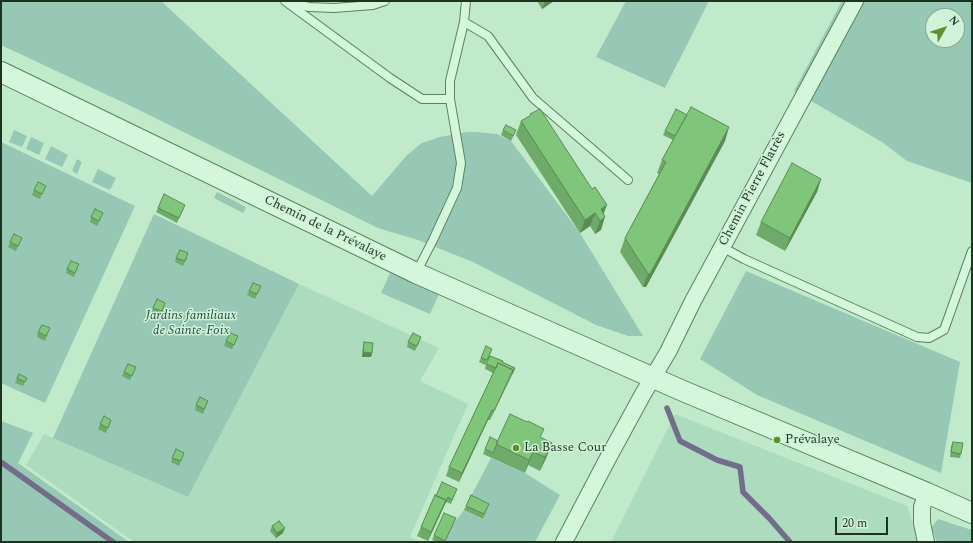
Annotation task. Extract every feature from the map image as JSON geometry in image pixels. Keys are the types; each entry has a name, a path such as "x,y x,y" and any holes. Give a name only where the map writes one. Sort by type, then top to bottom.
{"street":[{"name":"Chemin Pierre Flatrès","path":"564,542 652,377 668,352 693,301 855,1"},
{"name":"Chemin de la Prévalaye","path":"1,72 416,273 652,377 972,513"},
{"path":"926,542 922,523 922,507 927,493"}],"lane":[{"path":"284,1 309,7 334,8 373,5 385,1"},
{"path":"284,1 390,78 422,98 450,99"},
{"path":"416,273 457,188 461,163 450,99 450,81 464,22 466,1"},
{"path":"464,22 488,36 532,98 628,180"},
{"path":"722,247 744,259 917,337 929,338 944,330 972,251"}],"green space":[{"path":"1,1 161,1 372,196 407,155 422,143 440,137 467,132 497,134 511,141 580,233 643,336 628,336 596,325 473,262 418,240 378,228 135,108 1,45"},
{"path":"626,1 709,1 665,88 596,57"},
{"path":"842,1 972,1 972,183 907,161 882,142 794,91"},
{"path":"14,130 27,136 22,147 9,142"},
{"path":"31,137 44,143 39,155 26,149"},
{"path":"1,142 135,206 45,403 1,383"},
{"path":"51,146 68,155 62,167 45,159"},
{"path":"77,159 82,162 77,174 72,171"},
{"path":"98,169 116,178 110,190 92,182"},
{"path":"217,192 246,207 243,213 214,198"},
{"name":"Jardins familiaux de Sainte-Foix","path":"154,214 299,284 188,497 53,438"},
{"path":"746,271 960,362 941,473 757,395 700,359"},
{"path":"390,273 439,294 430,314 381,293"},
{"path":"299,284 439,348 420,381 468,404 410,537 420,542 134,542 26,465 44,434 188,497"},
{"path":"675,414 907,506 919,542 611,542"},
{"path":"1,421 33,433 18,463 129,542 1,542"},
{"name":"La Basse Cour","path":"491,458 525,473 560,495 535,542 445,542 454,523 464,510 482,519 469,500"},
{"path":"938,519 972,530 972,542 937,542 931,528"}],"building":[{"path":"691,107 729,127 650,274 648,274 625,238 666,162 662,160"},
{"path":"540,109 592,189 595,187 607,205 601,209 605,217 600,221 595,213 585,220 521,121"},
{"path":"676,109 687,115 675,136 665,131"},
{"path":"506,125 516,130 513,136 503,130"},
{"path":"792,163 821,179 790,238 761,222"},
{"path":"38,182 46,186 42,194 34,190"},
{"path":"164,194 185,205 179,218 158,208"},
{"path":"95,209 103,213 99,221 91,217"},
{"path":"14,234 22,238 18,246 10,242"},
{"path":"180,250 188,253 185,261 176,258"},
{"path":"71,261 79,264 75,273 67,269"},
{"path":"253,283 261,286 257,294 249,291"},
{"path":"157,299 165,303 162,311 153,308"},
{"path":"42,325 50,328 46,336 38,332"},
{"path":"230,333 238,336 234,345 226,341"},
{"path":"413,333 421,337 417,346 408,342"},
{"path":"364,342 373,343 372,353 363,352"},
{"path":"486,346 492,349 487,360 481,358"},
{"path":"490,356 515,368 512,374 513,370 498,363 496,368 486,364"},
{"path":"498,363 513,370 462,473 449,467"},
{"path":"128,364 136,367 132,376 124,372"},
{"path":"19,374 27,378 25,382 17,378"},
{"path":"200,397 208,401 204,409 196,405"},
{"path":"510,414 544,429 540,437 552,443 545,457 533,452 529,460 496,444"},
{"path":"104,416 111,420 108,428 100,424"},
{"path":"490,437 498,441 493,453 485,449"},
{"path":"953,442 963,443 961,454 951,452"},
{"path":"176,449 184,453 181,461 172,458"},
{"path":"442,482 457,489 452,500 448,497 444,505 446,500 436,496"},
{"path":"435,495 446,500 431,532 421,527"},
{"path":"471,495 489,504 484,514 466,506"},
{"path":"444,513 456,518 445,541 434,535"},
{"path":"279,521 285,528 277,533 272,526"}],"waterway":[{"path":"667,408 680,441 717,460 740,467 743,492 790,542"},
{"path":"1,462 113,542"}],"place":[{"name":"Prévalaye","path":"777,440"},
{"name":"La Basse Cour","path":"516,448"}]}
